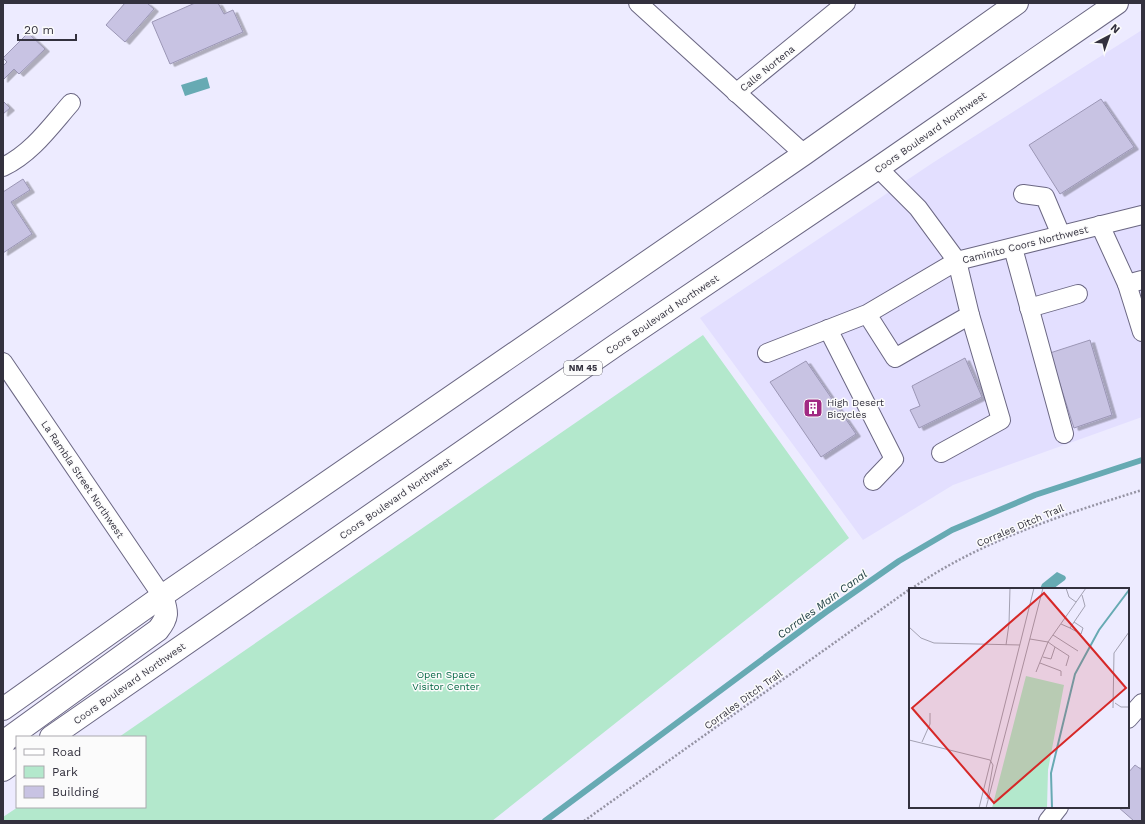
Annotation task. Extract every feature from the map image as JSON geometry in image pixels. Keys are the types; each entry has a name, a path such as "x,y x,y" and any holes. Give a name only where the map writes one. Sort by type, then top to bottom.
{"main road":[{"path":"3,709 162,596 804,154 1017,3"},
{"name":"Coors Boulevard Northwest","path":"52,736 616,345 878,168 1117,3"},
{"path":"3,745 12,736 158,630 166,618 167,612 162,596"},
{"path":"3,770 16,761"}],"street":[{"name":"Calle Nortena","path":"638,3 736,93 846,3"},
{"path":"736,93 804,154"},
{"path":"3,167 18,160 34,145 71,103"},
{"name":"Caminito Coors Northwest","path":"878,168 918,208 957,262 1142,215"},
{"path":"1024,194 1045,198 1061,235"},
{"path":"1100,225 1134,282 1142,332"},
{"path":"1013,248 1064,434"},
{"path":"767,353 867,314 957,262 970,315 1001,420 941,453"},
{"path":"1029,308 1078,294"},
{"path":"867,314 895,358 970,315"},
{"path":"828,329 894,459 873,481"},
{"name":"La Rambla Street Northwest","path":"3,362 162,596"},
{"path":"1129,718 1142,703"},
{"path":"1048,821 1058,808"}],"path":[{"name":"Corrales Ditch Trail","path":"911,588 930,575 989,545 1072,512 1142,490"},
{"name":"Corrales Ditch Trail","path":"584,821 909,590"}],"shaded area":[{"path":"1142,30 1142,417 953,485 863,540 700,318 934,162"},
{"path":"207,77 210,88 185,96 181,85"},
{"path":"1057,572 1066,578 1054,588 1040,588 1042,584"}],"green space":[{"name":"Open Space Visitor Center","path":"703,335 849,538 492,821 3,821 3,817 16,808 146,808 146,736 120,736"}],"building":[{"path":"125,3 147,3 154,9 125,42 106,25"},
{"path":"195,3 218,3 224,14 233,10 243,32 170,64 152,22"},
{"path":"28,33 45,49 19,74 14,69 3,80 3,66 7,62 3,58"},
{"path":"1101,99 1134,147 1060,194 1029,145"},
{"path":"3,101 10,108 3,114"},
{"path":"23,179 30,190 11,202 32,234 3,253 3,192"},
{"path":"1090,340 1112,415 1074,428 1050,353"},
{"path":"965,358 982,397 919,428 910,410 920,406 912,386"},
{"name":"High Desert Bicycles","path":"806,361 856,434 821,457 770,382"},
{"path":"1135,765 1142,770 1142,821 1134,821 1119,808 1129,808 1129,772"}],"waterway":[{"name":"Corrales Main Canal","path":"545,821 826,612 899,561 952,530 1035,495 1142,460"}],"place":[{"name":"High Desert Bicycles","path":"813,408"}]}
